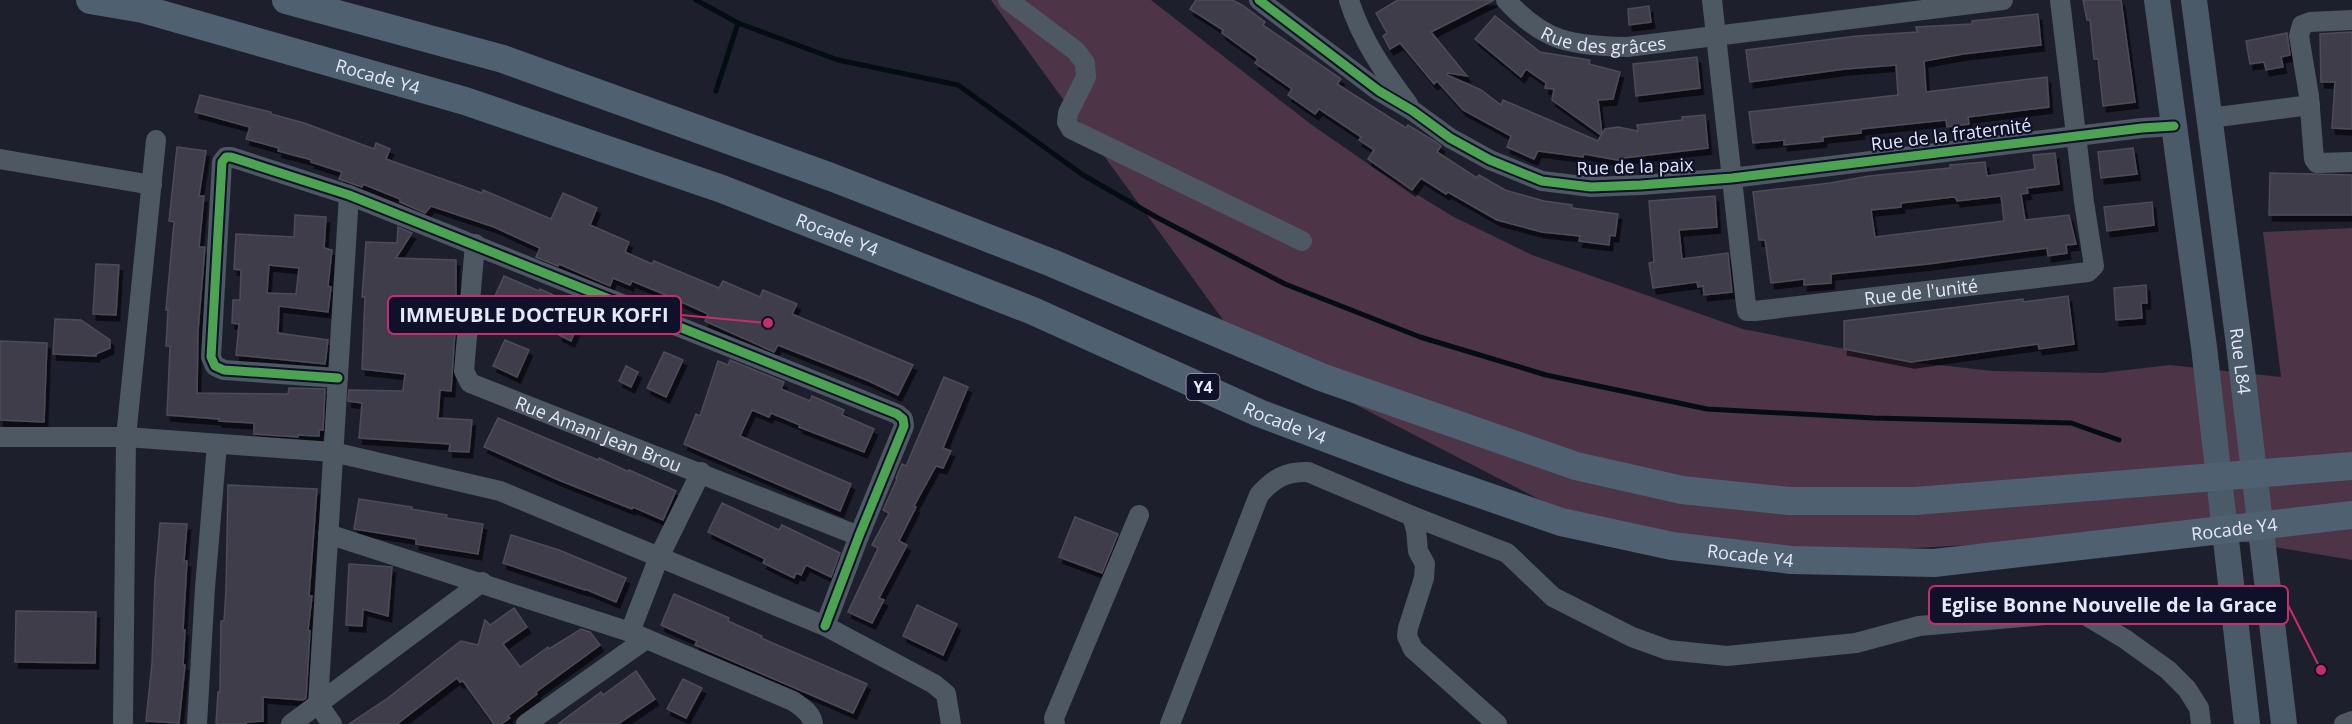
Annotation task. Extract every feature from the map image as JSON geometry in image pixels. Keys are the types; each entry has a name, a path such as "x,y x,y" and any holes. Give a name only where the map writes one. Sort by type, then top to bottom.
{"highway":[{"name":"Rocade Y4","path":"90,0 143,9 465,101 722,189 1033,311 1259,413 1408,469 1561,522 1672,546 1780,559 1934,563 2352,515"},
{"path":"286,0 503,59 831,177 1052,263 1321,377 1576,466 1682,490 1789,501 1915,501 2352,466"}],"main road":[{"name":"Rue L84","path":"2157,0 2204,347 2247,724"},
{"name":"Rue L84","path":"2194,0 2239,345 2284,724"}],"street":[{"path":"1008,0 1076,51 1085,63 1086,77 1068,113 1067,122 1071,129 1302,242"},
{"path":"1259,0 1379,91 1413,111"},
{"path":"1349,0 1353,14 1377,62 1413,111"},
{"name":"Rue des grâces","path":"1506,0 1523,19 1554,38 1587,45 1627,47 2003,0"},
{"path":"1712,0 1732,178"},
{"path":"2060,0 2076,135"},
{"path":"2352,20 2310,22 2302,25 2299,36 2310,105 2314,159 2317,163 2352,162"},
{"path":"2210,118 2310,105"},
{"name":"Rue de la paix","path":"1413,111 1450,138 1490,160 1542,181 1591,187 1732,178"},
{"name":"Rue de la fraternité","path":"1732,178 2076,135 2174,126"},
{"name":"Rue de l'unité","path":"1732,178 1748,310 2076,273 2092,269 2094,266 2076,135"},
{"path":"123,724 126,437 156,140"},
{"path":"338,378 224,370 215,366 211,357 222,162 226,157 348,195 897,414 903,419 904,426 825,626"},
{"path":"0,159 153,185"},
{"path":"332,724 318,704 348,195"},
{"name":"Rue Amani Jean Brou","path":"475,244 464,371 470,383 859,536"},
{"path":"0,438 126,437 333,452 500,491 825,626 934,684 946,694 950,705 951,724"},
{"path":"197,724 217,444"},
{"path":"526,724 638,636 659,557 701,472"},
{"path":"1170,724 1259,495 1270,482 1286,473 1308,472 1507,553 1553,597 1632,637 1668,650 1727,656 1856,643 1919,626 2080,612 2125,639 2168,670 2187,689 2199,708 2201,724"},
{"path":"1054,724 1054,718 1139,516"},
{"path":"1412,516 1418,551 1425,564 1424,578 1407,636 1413,649 1497,724"},
{"path":"328,534 482,582 638,636 793,701 807,711 813,719 813,724"},
{"path":"291,724 482,582"},
{"path":"2344,724 2352,721"}],"shaded area":[{"path":"991,0 1151,0 1312,125 1377,170 1452,216 1532,255 1743,329 1911,362 1993,371 2101,373 2170,365 2281,377 2263,232 2352,228 2352,560 2184,532 1832,553 1622,542 1242,346"}],"building":[{"path":"1196,0 1232,0 1242,5 1265,22 1263,25 1341,79 1337,84 1406,128 1408,125 1436,142 1441,146 1437,152 1477,178 1479,175 1505,190 1544,201 1572,205 1572,208 1618,214 1615,236 1610,235 1609,245 1579,241 1580,236 1542,232 1497,220 1448,192 1446,194 1421,178 1412,190 1368,159 1374,150 1359,140 1361,137 1319,109 1315,114 1288,95 1292,89 1255,63 1258,59 1222,33 1223,30 1190,9"},
{"path":"1398,0 1494,0 1431,32 1467,76 1448,73 1447,75 1481,90 1501,105 1503,100 1598,141 1601,135 1552,100 1554,89 1545,88 1546,83 1526,69 1521,77 1475,39 1495,16 1540,52 1590,60 1589,64 1620,72 1613,99 1598,100 1602,134 1605,129 1618,127 1638,131 1637,125 1705,115 1708,148 1623,158 1623,161 1584,154 1583,157 1538,151 1534,159 1507,147 1511,136 1463,110 1437,81 1434,84 1400,43 1390,49 1383,36 1387,33 1376,13"},
{"path":"2083,0 2121,0 2135,102 2103,106 2098,59 2094,59 2090,20 2087,20"},
{"path":"1649,6 1651,22 1629,25 1628,9"},
{"path":"2038,14 2041,45 1924,61 1926,92 2047,77 2049,107 1968,117 1969,124 1947,127 1946,120 1861,129 1861,133 1823,137 1823,141 1784,145 1784,140 1753,143 1749,112 1898,95 1896,65 1845,69 1750,82 1746,50 1857,36 1917,32 1916,27 1972,24 1972,21"},
{"path":"2352,32 2352,129 2332,128 2335,82 2321,82 2320,34"},
{"path":"2287,33 2290,55 2281,57 2283,67 2266,70 2264,62 2250,64 2246,41"},
{"path":"1697,57 1700,88 1636,96 1633,64"},
{"path":"200,95 271,112 271,114 304,123 374,149 376,143 390,149 386,159 482,193 483,190 551,219 563,193 597,208 590,225 629,242 625,252 652,264 654,261 719,288 723,281 760,297 763,290 797,304 792,314 913,365 898,395 778,345 774,352 705,321 708,314 632,281 630,285 613,278 610,286 559,264 558,266 536,257 540,248 494,227 431,206 425,213 400,202 400,199 363,184 362,187 339,179 342,172 311,162 312,160 278,151 279,148 246,139 250,127 195,112"},
{"path":"177,147 206,151 199,196 204,196 199,247 205,247 198,331 197,393 288,394 289,388 325,389 323,430 319,430 319,436 254,434 254,423 167,415 170,346 166,346 168,310 166,310 174,222 169,221"},
{"path":"2133,148 2137,174 2101,178 2098,152"},
{"path":"2055,153 2059,184 2027,188 2028,193 2021,194 2025,220 2069,215 2076,244 2066,245 2067,253 2048,256 2047,248 1831,274 1831,283 1804,285 1804,279 1771,283 1765,240 1759,240 1753,192 1985,162 1987,176 2035,169 2033,155","holes":["2001,196 2004,221 1875,237 1871,210 1901,207 1901,203 1953,197 1957,201"]},
{"path":"2270,173 2352,175 2352,215 2269,215"},
{"path":"1715,196 1717,227 1679,230 1682,259 1728,253 1732,292 1704,295 1703,286 1698,287 1697,282 1653,288 1649,263 1654,262 1649,201"},
{"path":"2152,202 2154,225 2107,231 2104,207"},
{"path":"295,215 326,217 324,248 332,250 328,312 279,306 278,333 328,340 325,364 236,355 239,324 232,323 233,300 240,300 241,270 234,269 236,234 294,237","holes":["269,265 299,268 296,294 267,293"]},
{"path":"398,227 412,233 396,258 456,260 456,317 451,391 440,390 438,418 472,420 469,452 449,451 450,444 359,438 362,403 348,401 349,390 403,391 405,374 362,369 365,297 362,297 366,242 397,243"},
{"path":"96,264 119,265 116,315 93,314"},
{"path":"504,276 586,307 571,341 559,335 560,331 513,309 510,316 490,307"},
{"path":"2146,285 2147,303 2141,303 2142,318 2116,320 2114,288"},
{"path":"2068,296 2074,344 2039,349 2038,344 1911,362 1844,349 1844,321 2023,299 2023,302"},
{"path":"55,319 81,320 110,340 110,348 96,356 53,354"},
{"path":"505,340 529,350 517,377 493,366"},
{"path":"0,341 47,343 44,422 0,420"},
{"path":"664,352 683,360 666,397 647,388"},
{"path":"730,360 784,382 781,389 810,401 812,396 844,410 842,415 874,429 864,452 799,427 800,425 771,413 769,417 752,410 740,436 851,484 840,511 684,444 696,414 700,416 718,361 728,365"},
{"path":"626,366 638,372 631,387 619,381"},
{"path":"944,377 968,387 943,448 951,451 943,468 936,466 914,506 916,507 899,541 907,545 879,598 884,600 872,623 848,612 878,548 872,545 889,513 883,510 896,478 902,464 906,466"},
{"path":"498,418 676,491 663,520 561,481 484,447"},
{"path":"228,485 317,489 309,596 312,596 308,630 310,631 306,698 303,700 263,697 263,721 246,722 246,724 216,724 218,692 220,692 221,621 224,621 226,590"},
{"path":"359,499 412,507 411,509 447,515 446,518 483,524 478,554 416,544 416,539 354,529"},
{"path":"722,503 779,530 782,525 840,553 831,577 806,565 801,575 796,573 794,578 763,563 765,559 708,532"},
{"path":"1075,517 1118,534 1102,573 1059,557"},
{"path":"160,523 187,524 183,630 185,630 183,665 185,665 179,723 146,721 152,663"},
{"path":"511,535 559,550 626,578 616,602 585,589 503,563"},
{"path":"349,564 392,567 388,616 363,609 362,626 346,625"},
{"path":"674,594 729,618 728,621 762,636 761,638 867,684 853,713 695,645 697,641 661,625"},
{"path":"917,605 957,624 943,655 903,636"},
{"path":"514,608 527,627 503,644 520,667 548,647 549,649 581,629 590,632 600,645 536,692 537,694 501,724 494,724 463,681 460,682 457,678 397,724 349,724 388,698 461,641 478,645 485,620 490,625"},
{"path":"16,611 96,612 95,663 15,662"},
{"path":"636,671 655,699 618,724 558,724 601,692 603,695"},
{"path":"683,679 702,688 686,718 667,709"}],"waterway":[{"path":"696,0 738,23 838,60 958,85 1083,175 1156,217 1285,284 1420,337 1546,375 1707,409 1874,418 2071,423 2119,440"},
{"path":"716,91 738,23"}],"cycle path":[{"path":"1259,0 1379,91 1413,111 1450,138 1490,160 1542,181 1591,187 1732,178 2174,126"},
{"path":"338,378 224,370 215,366 211,357 222,162 226,157 349,195 897,414 903,419 904,426 825,626"}],"place":[{"name":"IMMEUBLE DOCTEUR KOFFI","path":"768,323"},
{"name":"Eglise Bonne Nouvelle de la Grace","path":"2321,670"}]}
